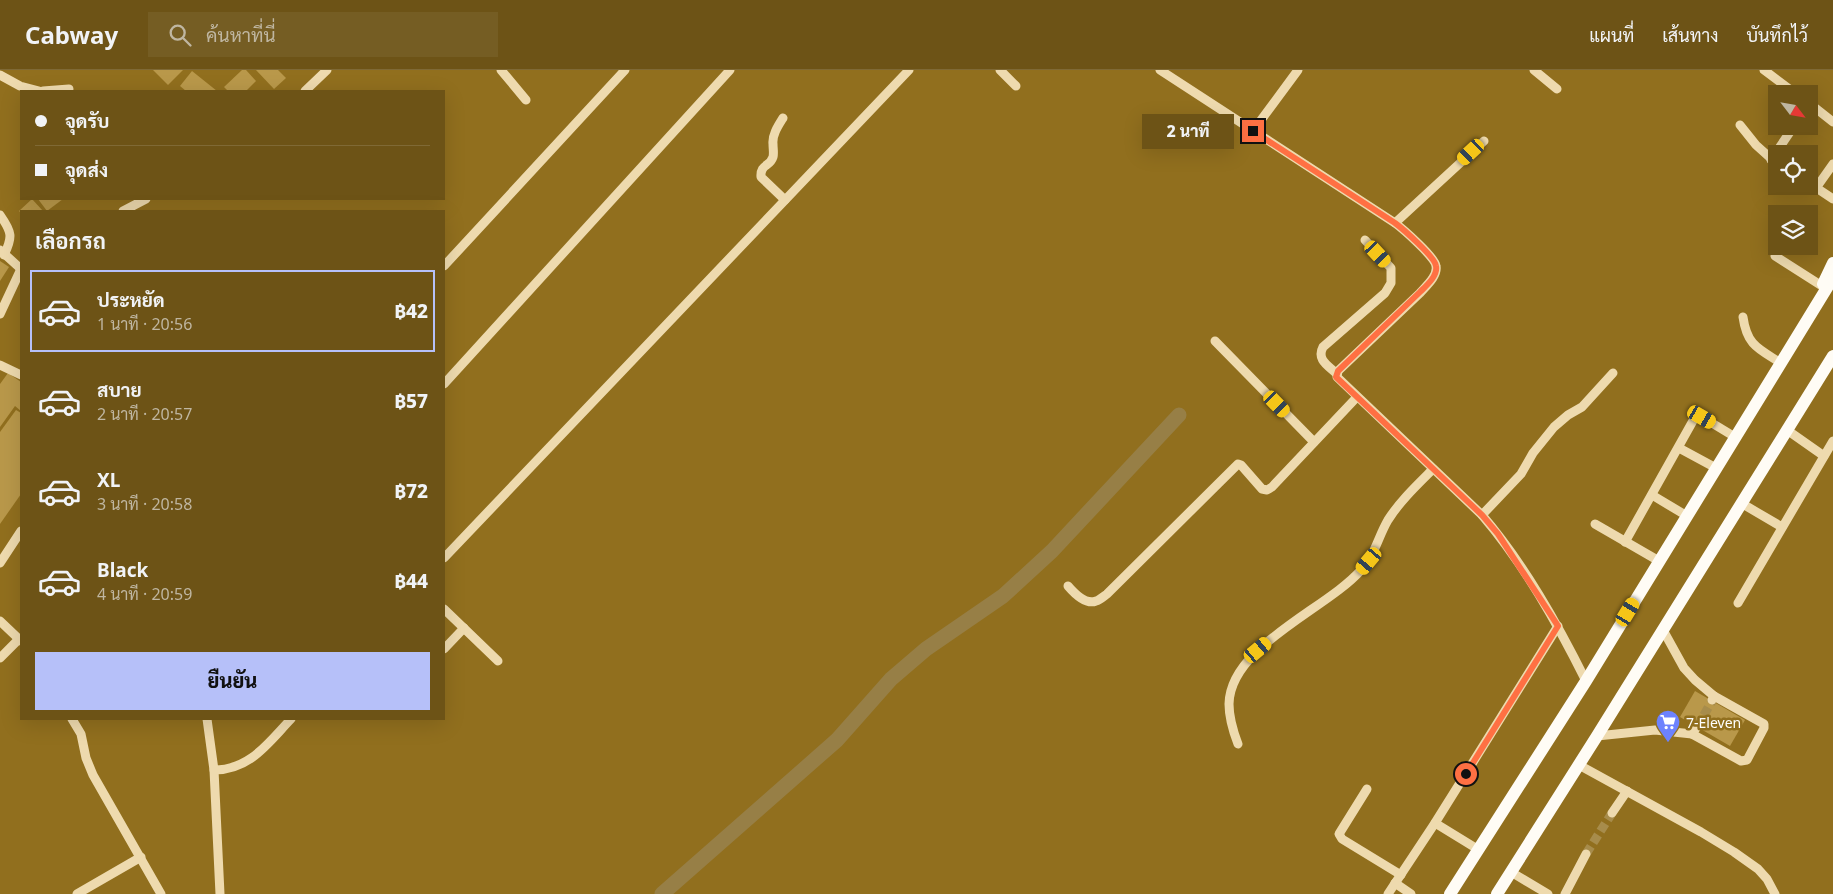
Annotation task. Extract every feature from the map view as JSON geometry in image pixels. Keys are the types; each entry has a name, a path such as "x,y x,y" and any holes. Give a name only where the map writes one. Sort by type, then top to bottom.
{"main road":[{"path":"1811,314 1833,263"},
{"path":"1450,894 1586,681 1833,278"},
{"path":"1497,894 1598,736 1833,356"}],"street":[{"path":"501,70 526,100"},
{"path":"445,265 625,70"},
{"path":"445,383 730,70"},
{"path":"445,557 909,70"},
{"path":"1000,70 1016,86"},
{"path":"1160,70 1395,223 1407,232 1435,262 1435,273 1420,292 1337,374"},
{"path":"1253,131 1298,70"},
{"path":"1534,70 1557,89"},
{"path":"1764,70 1784,85"},
{"path":"306,90 320,72"},
{"path":"0,75 20,86 35,90"},
{"path":"56,90 69,89"},
{"path":"1818,111 1833,122"},
{"path":"783,118 774,136 773,157 764,166 761,177 785,200"},
{"path":"1740,125 1756,145 1768,156"},
{"path":"1395,223 1484,140"},
{"path":"1818,179 1833,164"},
{"path":"1818,189 1833,199"},
{"path":"125,210 144,200"},
{"path":"0,215 11,232 10,242 2,252 20,268"},
{"path":"1366,240 1391,268 1391,283 1385,293 1322,347 1321,359 1337,374 1336,377 1482,515 1498,534 1558,626 1586,681"},
{"path":"1775,256 1822,286"},
{"path":"0,314 20,271"},
{"path":"1744,317 1747,334 1753,345 1781,363"},
{"path":"1215,341 1314,442"},
{"path":"0,365 20,375"},
{"path":"1482,515 1521,474 1533,453 1554,427 1568,415 1582,407 1612,373"},
{"path":"1068,586 1082,598 1089,601 1096,601 1107,594 1234,466 1241,465 1262,489 1267,490 1359,399"},
{"path":"1625,542 1694,419 1699,417 1735,436"},
{"path":"1787,430 1824,456"},
{"path":"1738,603 1833,441"},
{"path":"1679,448 1716,468"},
{"path":"1238,744 1231,724 1229,703 1236,678 1244,666 1258,650 1283,630 1350,582 1369,561 1387,522 1394,512 1433,469"},
{"path":"1652,495 1687,516"},
{"path":"1741,503 1782,527"},
{"path":"1595,524 1659,561"},
{"path":"0,563 20,533"},
{"path":"445,610 498,661"},
{"path":"0,621 20,640 0,658"},
{"path":"1388,894 1435,823 1558,626"},
{"path":"445,649 464,628"},
{"path":"1598,736 1655,730 1695,730 1741,761 1747,760 1764,728 1764,724 1713,698 1684,668 1663,630"},
{"path":"73,720 81,734 86,758 93,775 161,894"},
{"path":"207,720 214,770 220,894"},
{"path":"214,770 227,770 249,761 289,720"},
{"path":"1579,765 1701,832 1750,863 1767,879 1774,894"},
{"path":"1367,789 1339,834 1342,838 1401,875"},
{"path":"1612,813 1627,791"},
{"path":"1435,823 1478,850"},
{"path":"1566,894 1586,854"},
{"path":"76,894 141,857"},
{"path":"1512,872 1548,894"},
{"path":"1395,883 1411,894"}],"building":[{"path":"153,70 183,70 168,85"},
{"path":"242,70 246,70 256,81 247,90 227,90 224,87"},
{"path":"256,70 278,70 286,78 274,89"},
{"path":"192,71 216,90 185,90 180,86"},
{"path":"33,200 42,210 20,210"},
{"path":"39,200 62,200 48,210 46,210"},
{"path":"0,261 9,267 0,281"},
{"path":"8,373 20,381 20,410 15,406 0,427 0,384"},
{"path":"16,410 20,412 20,495 0,524 0,432"},
{"path":"1695,691 1745,720 1730,746 1680,717"}],"waterway":[{"path":"662,894 837,740 891,679 926,649 1003,596 1052,551 1179,415"}],"tunnel":[{"path":"1697,727 1712,701"},
{"path":"1586,854 1612,813"}],"place":[{"name":"7-Eleven","path":"1668,743"}],"route":[{"path":"1253,131 1395,223 1407,232 1435,262 1436,269 1432,279 1338,371 1336,377 1482,515 1498,534 1558,626 1466,774"}]}
